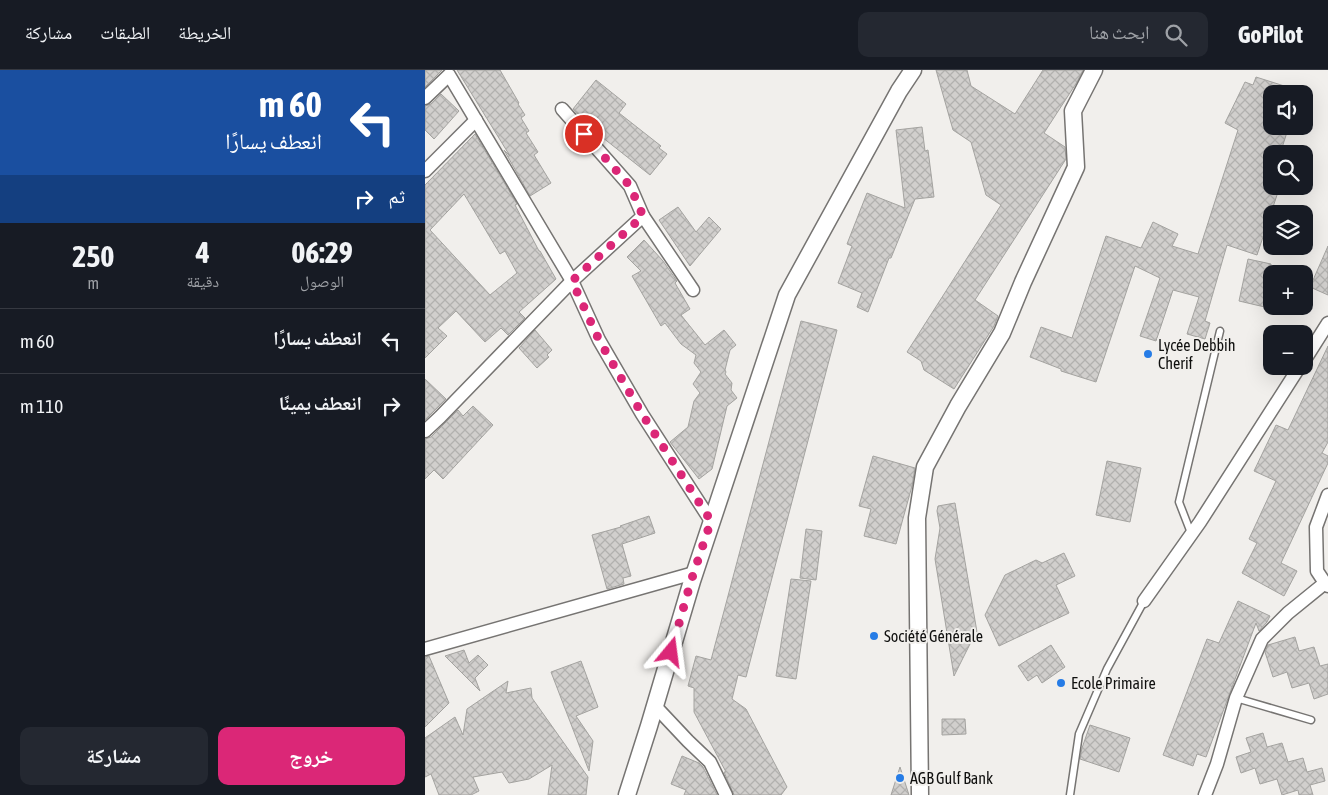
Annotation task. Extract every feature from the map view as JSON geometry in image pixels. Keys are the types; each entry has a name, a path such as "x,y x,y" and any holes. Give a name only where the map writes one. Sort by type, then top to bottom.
{"street":[{"path":"627,795 694,573 787,295 895,99 913,70"},
{"path":"920,795 917,518 925,467 958,406 1002,333 1075,167 1073,111 1094,70"},
{"path":"425,98 447,73 572,281 599,340 642,414 711,521"},
{"path":"562,109 630,186 643,216 693,290"},
{"path":"425,171 476,120"},
{"path":"425,431 572,281 643,216"},
{"path":"1313,347 1328,323"},
{"path":"1144,601 1191,535 1294,375"},
{"path":"1205,795 1217,764 1236,698 1262,639 1288,613 1326,585 1317,570 1316,527 1328,495"},
{"path":"425,649 694,573"},
{"path":"655,706 710,762 726,795"}],"lane":[{"path":"1191,535 1179,502 1220,331"},
{"path":"1070,795 1079,734 1107,669 1144,601"},
{"path":"1236,698 1311,720"}],"building":[{"path":"425,70 442,70 425,87"},
{"path":"457,70 500,70 525,115 521,118 529,131 526,133 538,152 534,155 551,183 530,196 504,150 510,156"},
{"path":"936,70 967,70 971,86 1015,114 1043,70 1083,70 1044,133 1065,147 1066,159 975,300 998,316 994,326 954,389 924,370 921,361 907,352 1001,205 986,195 971,142 953,130"},
{"path":"1256,77 1281,85 1263,85 1263,135 1286,135 1283,145 1263,145 1263,195 1277,195 1274,205 1263,205 1263,237 1257,255 1227,245 1205,321 1210,323 1205,339 1187,334 1199,297 1173,290 1156,341 1140,336 1160,278 1135,266 1096,382 1061,371 1061,369 1030,357 1041,327 1072,338 1106,236 1141,248 1153,222 1178,234 1172,246 1198,254 1238,130 1225,123 1245,82 1253,85"},
{"path":"596,80 626,104 619,113 661,146 659,148 667,154 650,175 588,126 573,109"},
{"path":"441,94 459,111 434,139 425,130 425,106 431,104"},
{"path":"922,127 925,151 928,150 934,197 915,199 868,312 857,307 862,293 838,283 852,246 847,244 867,193 905,208 896,130"},
{"path":"475,134 517,204 515,205 556,279 519,312 525,318 508,335 501,328 485,342 456,311 438,328 447,336 425,358 425,185","holes":["464,194 500,254 505,251 517,273 490,295 430,230"]},
{"path":"678,207 696,232 709,217 721,229 690,266 659,220"},
{"path":"644,240 663,261 677,281 675,283 690,309 681,315 705,345 724,330 736,345 730,350 725,374 732,383 731,390 737,398 727,406 712,469 699,479 670,442 688,427 694,401 700,393 693,384 701,372 694,363 696,355 681,344 665,323 661,326 632,276 641,271 627,257"},
{"path":"1328,246 1328,295 1313,288 1313,280"},
{"path":"1248,259 1271,264 1263,265 1263,307 1239,301"},
{"path":"801,321 837,330 746,677 738,675 732,699 746,709 787,787 781,795 734,795 724,772 726,772 694,712 694,688 688,686 696,656 711,660"},
{"path":"535,330 552,350 547,355 549,357 537,368 519,348"},
{"path":"1328,346 1328,442 1322,453 1328,456 1328,463 1281,563 1297,571 1284,596 1242,573 1257,543 1249,539 1276,481 1254,471 1276,425 1288,430"},
{"path":"425,379 446,399 425,420"},
{"path":"473,406 493,425 443,479 434,470 425,479 425,439 431,437 458,410 463,416"},
{"path":"873,456 915,468 896,544 864,536 871,509 859,506"},
{"path":"1107,461 1141,468 1130,522 1096,515"},
{"path":"955,503 977,632 973,631 971,642 954,676 935,559 940,528 938,506"},
{"path":"649,516 655,533 622,544 631,576 623,578 624,584 607,589 592,535 621,527"},
{"path":"806,529 822,531 816,580 800,578"},
{"path":"1064,553 1075,576 1056,585 1069,613 999,646 985,615 1005,575 1036,560 1042,563"},
{"path":"791,579 811,581 796,679 776,676"},
{"path":"1238,601 1270,616 1259,631 1256,623 1206,757 1197,754 1193,766 1163,755 1207,639 1219,643"},
{"path":"1295,637 1299,651 1314,647 1320,666 1328,664 1328,694 1314,699 1309,683 1292,688 1287,672 1273,677 1265,652 1268,645"},
{"path":"1051,645 1065,667 1042,683 1037,675 1028,681 1018,666"},
{"path":"464,650 469,663 478,655 488,665 475,678 480,691 445,656"},
{"path":"429,656 449,703 425,727 425,657"},
{"path":"581,661 598,707 576,716 593,741 589,771 551,672"},
{"path":"508,681 506,693 531,688 532,698 588,777 586,795 548,795 552,765 529,779 509,783 502,772 473,777 479,791 471,795 439,795 431,774 425,777 425,738 455,717 463,735 467,709"},
{"path":"942,719 965,719 966,734 942,735"},
{"path":"1090,725 1130,738 1119,772 1080,759"},
{"path":"1263,733 1267,747 1282,743 1288,762 1303,758 1307,772 1322,768 1325,781 1310,785 1313,795 1299,795 1298,790 1282,795 1277,779 1260,784 1255,768 1241,773 1236,757 1251,752 1246,738"},
{"path":"682,756 699,763 703,767 717,795 684,795 686,790 671,784"},
{"name":"AGB Gulf Bank","path":"900,767 909,795 891,795"}],"place":[{"name":"Lycée Debbih Cherif","path":"1148,354"},
{"name":"Société Générale","path":"874,636"},
{"name":"Ecole Primaire","path":"1061,683"},
{"name":"AGB Gulf Bank","path":"900,778"}],"route":[{"path":"584,134 630,186 643,216 572,281 599,340 642,414 711,521 691,581 671,652"}]}
